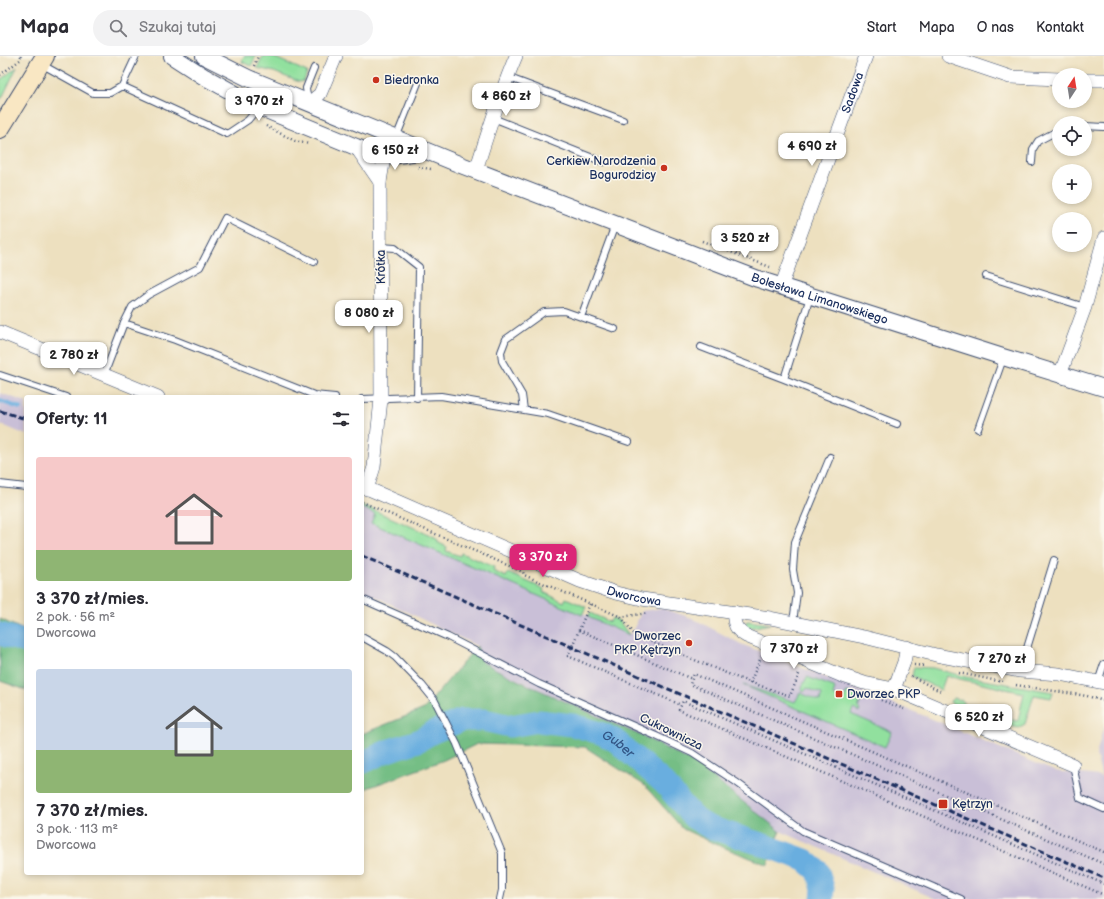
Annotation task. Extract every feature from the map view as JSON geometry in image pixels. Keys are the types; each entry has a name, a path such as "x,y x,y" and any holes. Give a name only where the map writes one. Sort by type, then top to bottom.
{"main road":[{"path":"1,125 39,59"}],"street":[{"name":"Bolesława Limanowskiego","path":"172,56 203,76 260,107 356,147 384,157 428,151"},
{"name":"Bolesława Limanowskiego","path":"204,56 248,78 365,126 615,224 784,280 810,297 1003,358 1104,388"},
{"path":"300,124 309,103 320,94 336,56"},
{"path":"476,170 492,118 516,56"},
{"name":"Sadowa","path":"784,280 866,56"},
{"path":"948,56 1010,77 1052,79"},
{"path":"1092,80 1104,80"},
{"path":"365,126 384,157"},
{"path":"356,147 380,182"},
{"name":"Krótka","path":"365,487 374,467 381,399 380,182 384,157"},
{"path":"1060,375 1085,306 1104,238"},
{"path":"0,332 153,395"},
{"name":"Dworcowa","path":"365,487 592,586 642,599 793,622 864,637 936,655 1020,671 1059,674 1101,683"},
{"path":"734,612 734,621 737,629 746,636 840,675 864,683 894,689 1073,765"},
{"path":"894,689 904,662 907,647"}],"lane":[{"path":"39,59 93,93 110,94 122,86 136,56"},
{"path":"309,103 306,88 314,68"},
{"path":"507,77 623,120"},
{"path":"396,138 418,83"},
{"path":"122,86 227,134 248,120 260,107"},
{"path":"492,118 603,162"},
{"path":"1092,126 1104,127"},
{"path":"1032,162 1032,149 1038,141 1052,134"},
{"path":"104,374 124,322 132,307 148,296 200,267 225,218 314,262"},
{"path":"581,317 615,224"},
{"path":"381,246 395,248 419,267 416,398"},
{"path":"986,276 1085,306"},
{"path":"784,379 810,297"},
{"path":"524,410 522,395 502,361 501,352 506,339 544,312 564,311 616,329"},
{"path":"124,322 175,340 314,395"},
{"path":"701,347 897,424"},
{"path":"978,429 1003,358"},
{"path":"0,374 60,395"},
{"path":"364,399 441,396 548,414 629,442"},
{"path":"793,622 797,593 793,570 795,542 830,457"},
{"path":"0,484 24,487"},
{"path":"1020,671 1054,560"},
{"name":"Cukrownicza","path":"364,600 448,637 539,684 692,753 736,782 803,831 961,899"},
{"path":"364,639 382,648 395,658 422,684 435,701 457,744 502,853 502,890 500,899"},
{"path":"1101,683 1104,664"},
{"path":"1073,765 1080,798 1104,808"}],"path":[{"path":"0,75 20,60 21,56"},
{"path":"257,60 258,56"},
{"path":"700,240 784,280"},
{"path":"590,604 568,656 681,705"},
{"path":"621,617 635,635 684,654 750,683 790,696 800,672"},
{"path":"579,630 692,679"},
{"path":"750,683 761,657"},
{"path":"911,668 912,665 932,667"},
{"path":"1104,852 694,674 690,684 1104,864"},
{"path":"909,674 909,676 940,691"},
{"path":"1104,884 683,701 681,705 679,710 1104,895"}],"shaded area":[{"path":"0,393 24,401 24,434 0,424"},
{"path":"364,509 375,513 371,523 631,634 642,611 661,608 692,618 741,644 930,718 1054,771 1099,776 1102,778 1096,755 1104,725 1104,899 936,899 780,831 694,763 646,738 482,662 477,646 364,591"}],"green space":[{"path":"244,56 256,56 251,66 242,62"},
{"path":"263,56 271,56 307,72 304,81 299,82 274,72 257,68"},
{"path":"17,67 2,98 0,99 0,80"},
{"path":"364,506 435,537 438,540 437,542 447,547 446,551 460,556 461,553 494,567 493,571 506,577 508,573 544,589 543,592 564,602 566,598 586,607 582,615 371,523 375,514 364,509"},
{"path":"590,613 610,622 612,618 619,621 629,635 588,617"},
{"path":"0,619 24,630 24,689 0,681"},
{"path":"747,621 770,624 744,629 744,625"},
{"path":"477,646 482,662 517,680 646,738 694,763 780,831 768,865 720,846 683,829 644,785 585,747 477,744 444,760 364,789 364,733 424,709"},
{"path":"914,667 933,668 966,677 1053,692 1051,698 1034,695 1025,724 1018,728 970,715 961,711 950,701 954,698 962,700 964,702 962,709 1018,721 1024,693 946,676 941,690 912,676"},
{"path":"807,677 834,687 835,689 833,695 843,699 847,692 861,696 862,698 858,708 860,710 859,712 853,709 851,714 892,732 885,747 743,685 795,702 800,693 820,701 822,694 807,688 805,691 802,690"}],"waterway":[{"path":"0,401 20,408"},
{"name":"Guber","path":"0,634 24,641"},
{"name":"Guber","path":"364,762 387,751 418,741 433,732 462,720 484,720 510,726 539,721 573,725 603,734 616,741 664,783 694,818 709,827 805,860 818,871 823,888 822,899"}],"railway":[{"path":"0,411 24,418"},
{"path":"364,557 1104,878"}],"place":[{"name":"Biedronka","path":"376,80"},
{"name":"Cerkiew Narodzenia Bogurodzicy","path":"664,168"},
{"name":"Dworzec PKP Kętrzyn","path":"689,643"},
{"name":"Dworzec PKP","path":"839,694"},
{"name":"Kętrzyn","path":"943,804"}]}
